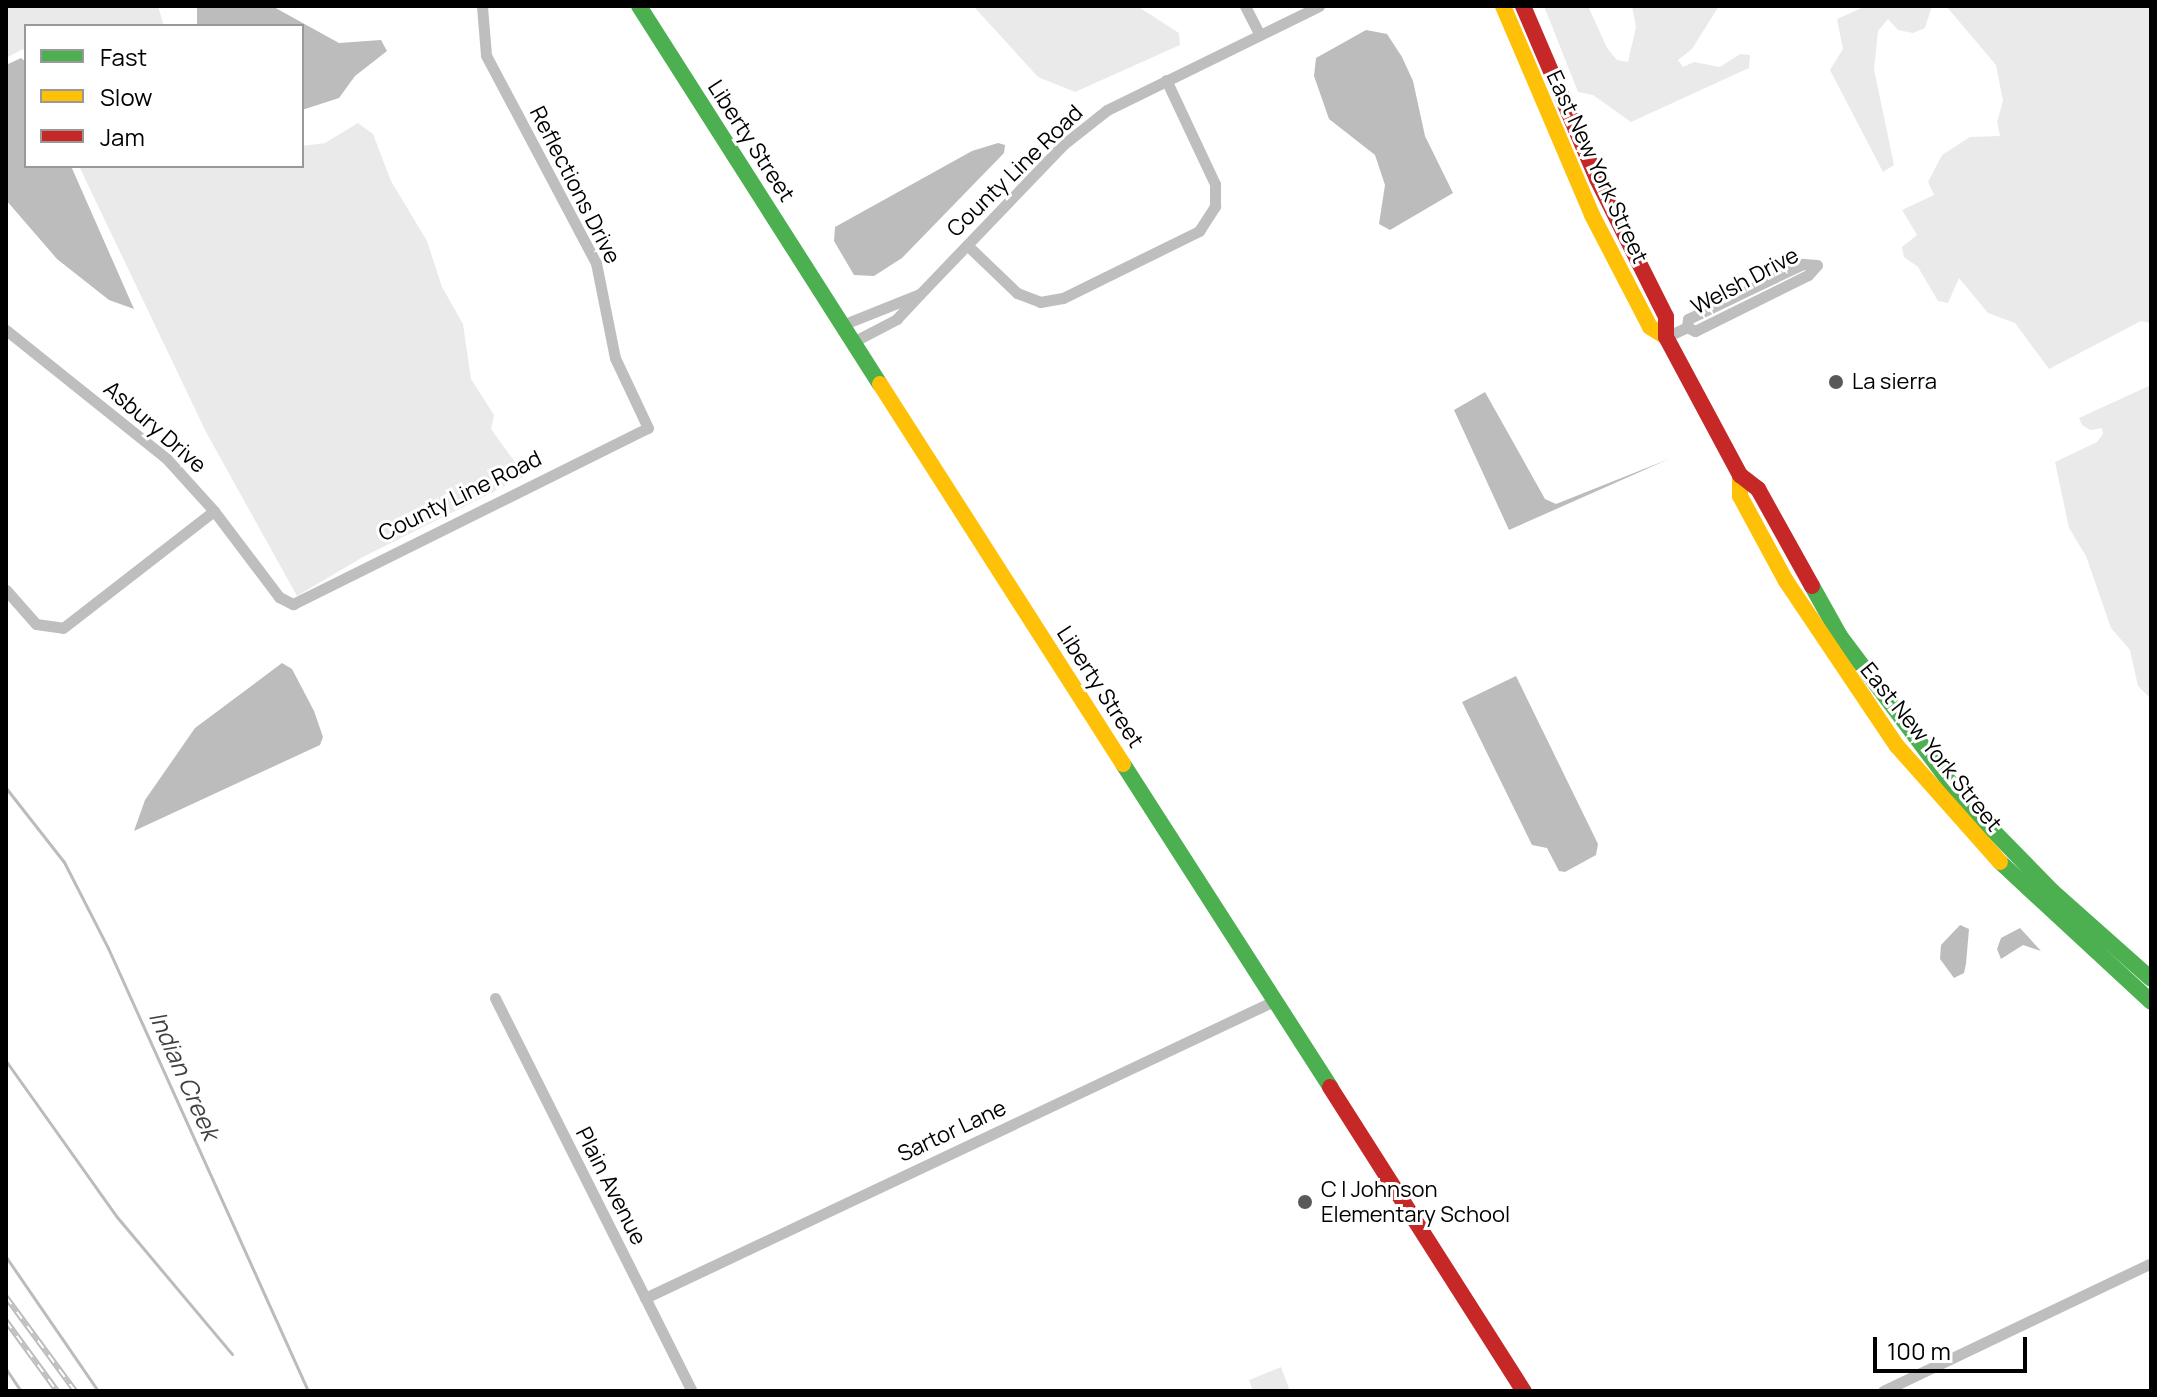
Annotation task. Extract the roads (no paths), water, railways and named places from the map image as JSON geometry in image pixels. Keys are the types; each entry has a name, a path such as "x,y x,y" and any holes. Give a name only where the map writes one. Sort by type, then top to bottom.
{"main road":[{"name":"Liberty Street","path":"639,6 1524,1391"},
{"name":"East New York Street","path":"1503,6 1592,215 1650,327 1666,337"},
{"name":"East New York Street","path":"1523,6 1597,179 1666,317 1666,337 1740,475 1758,489 1840,636 1934,765 2044,883 2151,979"},
{"name":"East New York Street","path":"1740,475 1740,496 1786,581 1897,746 2001,866 2151,1002"}],"street":[{"name":"Reflections Drive","path":"482,6 486,55 596,263 615,358 648,428"},
{"path":"1245,6 1259,34"},
{"name":"County Line Road","path":"853,342 897,319 1064,144 1107,110 1319,6"},
{"path":"967,245 1017,293 1040,302 1063,298 1199,231 1215,206 1215,184 1166,80"},
{"name":"Welsh Drive","path":"1803,264 1817,265 1808,275 1695,331 1687,327 1688,319 1776,276 1803,264"},
{"name":"County Line Road","path":"842,325 920,294"},
{"name":"Welsh Drive","path":"1666,337 1687,327"},
{"name":"Asbury Drive","path":"6,330 148,443 214,511 279,597 293,604"},
{"name":"County Line Road","path":"293,604 648,428"},
{"path":"6,590 36,624 63,628 214,511"},
{"name":"Plain Avenue","path":"495,998 692,1391"},
{"name":"Sartor Lane","path":"645,1298 1276,1000"},
{"path":"1883,1391 2151,1263"}],"waterway":[{"name":"Indian Creek","path":"6,788 64,862 108,948 308,1391"},
{"path":"6,1061 117,1217 232,1354"},
{"path":"6,1257 98,1391"},
{"path":"6,1369 21,1391"}],"railway":[{"path":"6,1297 75,1391"},
{"path":"6,1321 57,1391"}],"place":[{"name":"La sierra","path":"1836,382"},
{"name":"C I Johnson Elementary School","path":"1305,1202"}]}
